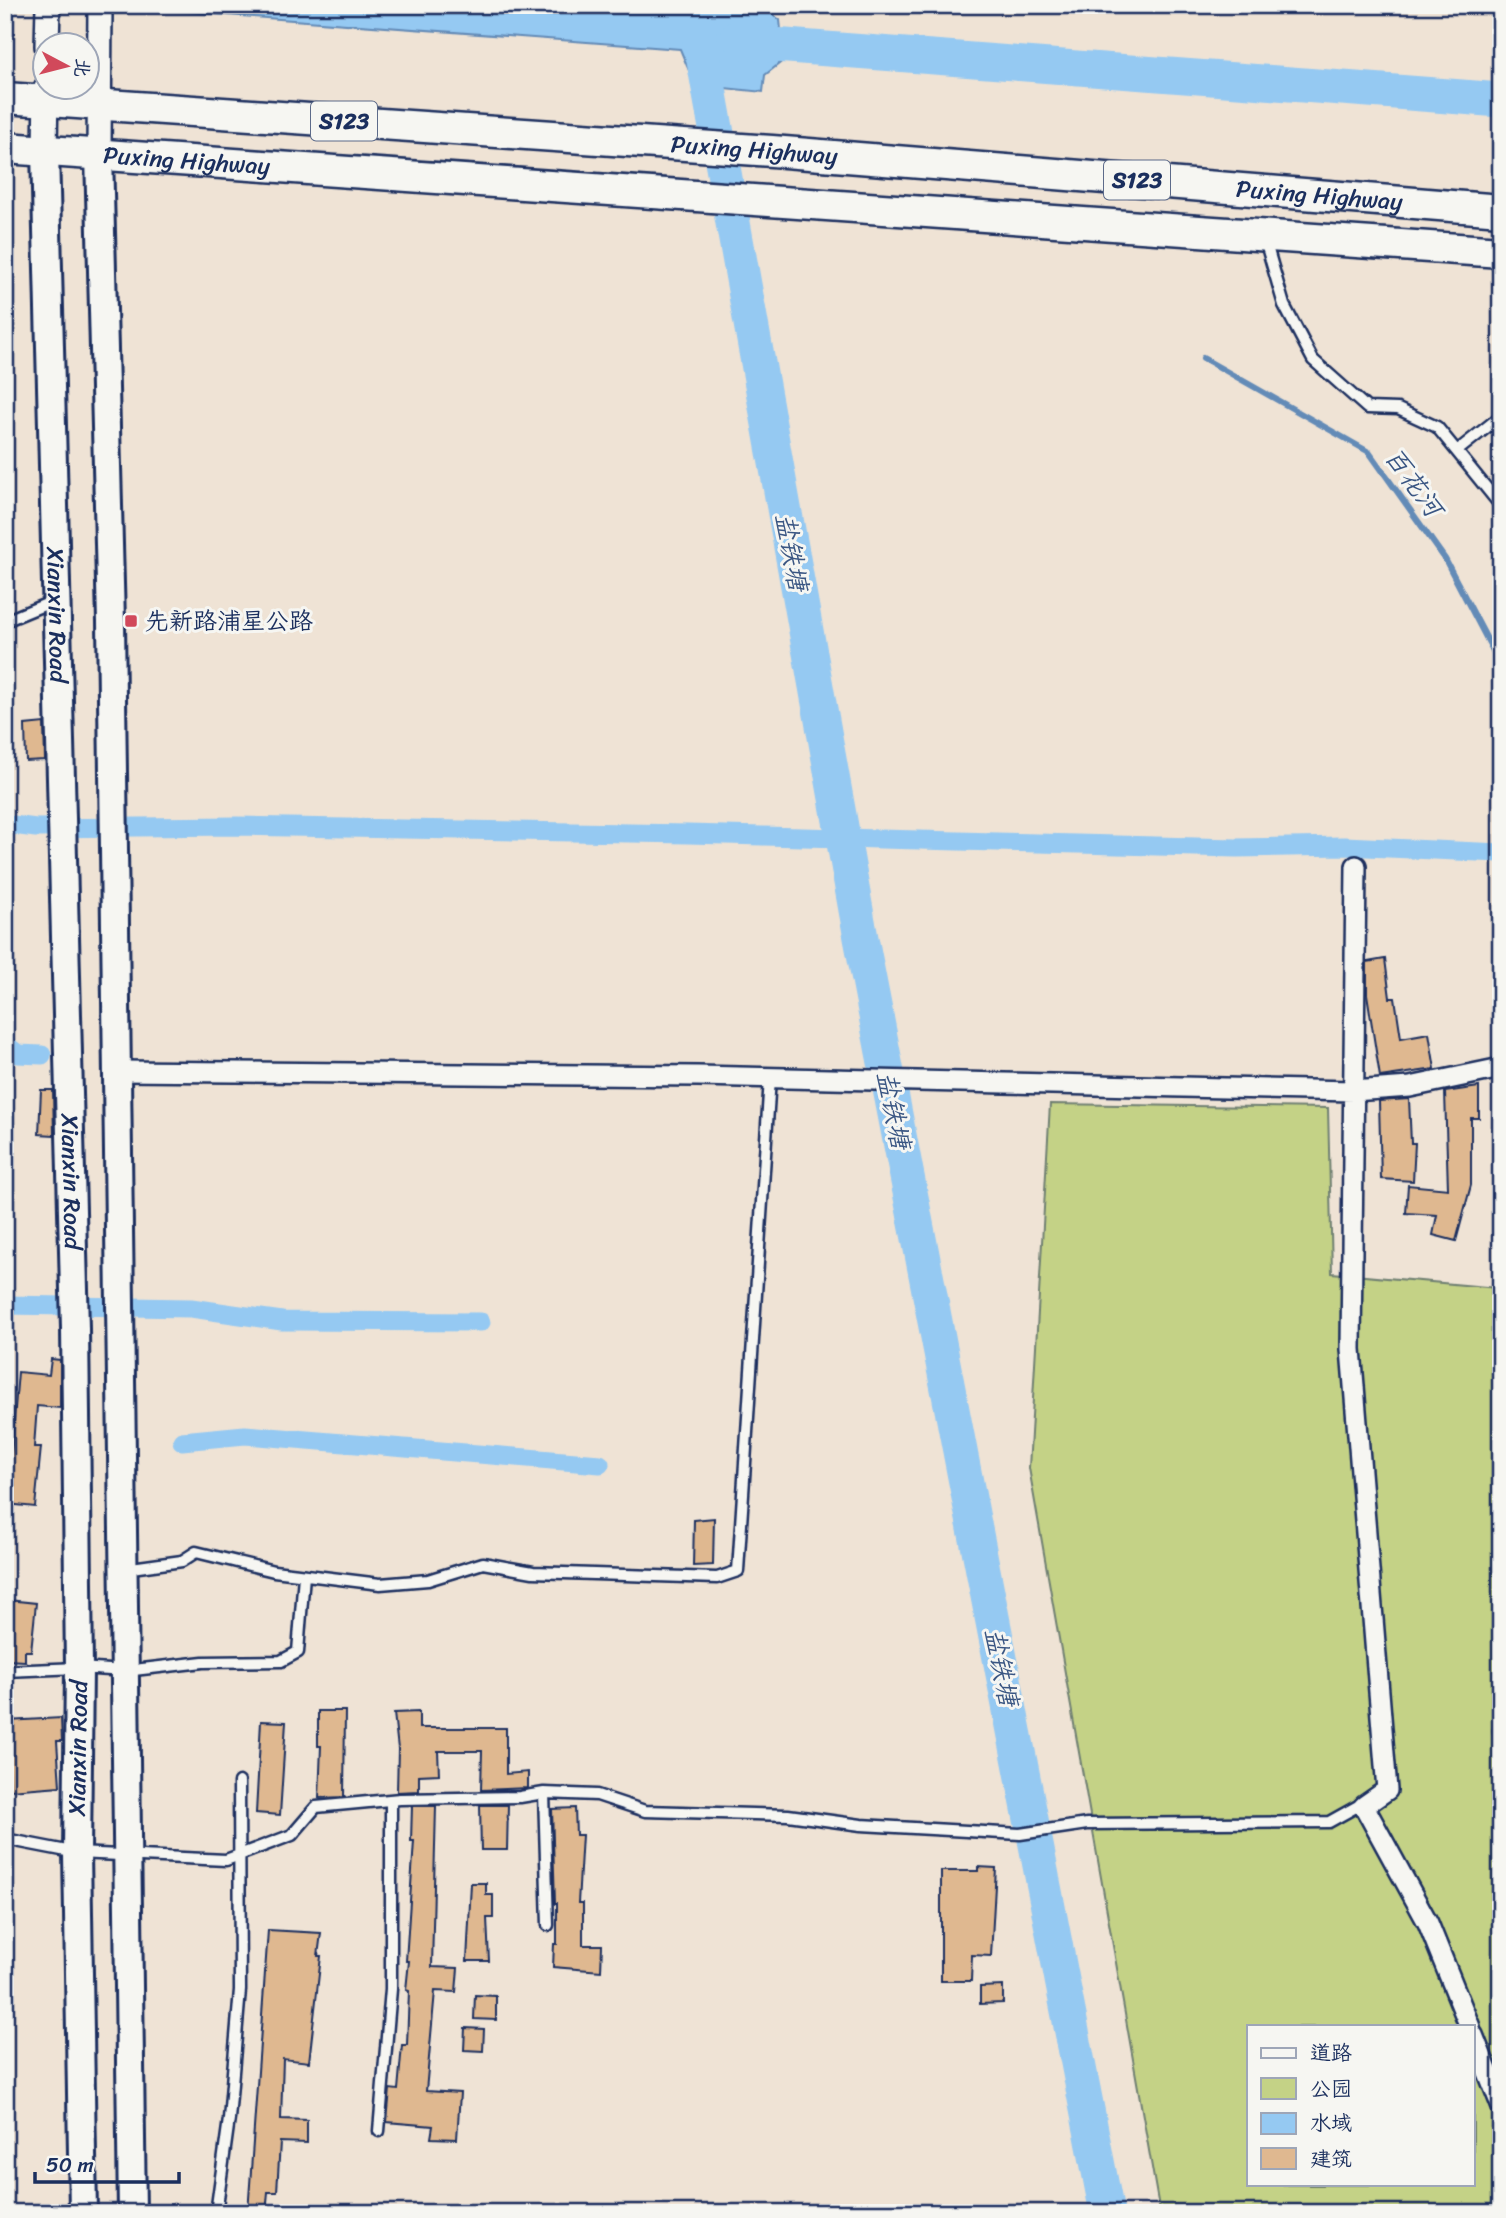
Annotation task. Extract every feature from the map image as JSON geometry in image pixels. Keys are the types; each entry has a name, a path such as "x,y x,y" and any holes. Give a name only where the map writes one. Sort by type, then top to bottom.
{"main road":[{"name":"Puxing Highway","path":"5,98 32,95"},
{"name":"Puxing Highway","path":"88,102 684,144 1501,210"},
{"name":"Puxing Highway","path":"5,148 1501,253"},
{"name":"Xianxin Road","path":"45,150 75,1329 79,1668 76,1853 83,2213"},
{"name":"Xianxin Road","path":"99,155 117,1071 132,2213"}],"street":[{"path":"47,32 48,5"},
{"path":"99,155 100,16"},
{"path":"45,150 46,102"},
{"path":"1356,866 1351,1349 1387,1790 1364,1806 1428,1923 1469,2025"},
{"path":"117,1071 769,1078 1353,1091 1410,1087 1501,1069"},
{"path":"1474,2038 1501,2105"}],"lane":[{"path":"1264,236 1284,305 1313,360 1367,408 1398,409 1437,427 1501,506"},
{"path":"1457,450 1501,416"},
{"path":"5,621 56,600"},
{"path":"124,1569 181,1560 196,1552 274,1571 380,1584 428,1580 483,1563 533,1572 717,1578 738,1571 769,1078"},
{"path":"5,1671 79,1668 125,1671 203,1662 281,1661 298,1653 304,1574"},
{"path":"216,2213 229,2119 240,1990 239,1782"},
{"path":"5,1839 76,1853 226,1860 292,1835 317,1807 391,1800 520,1797 544,1793 597,1796 645,1811 788,1815 861,1825 1020,1834 1087,1824 1329,1822 1387,1790"},
{"path":"544,1793 548,1925"},
{"path":"379,2131 391,1989 391,1800"}],"green space":[{"path":"1050,1104 1328,1108 1332,1273 1497,1288 1501,1316 1501,1706 1492,1730 1501,1781 1501,2213 1160,2213 1029,1468"}],"water":[{"path":"92,5 760,5 780,20 784,60 765,75 763,92 695,85 680,49"}],"building":[{"path":"44,723 45,760 26,761 25,725"},
{"path":"1385,959 1390,998 1395,998 1401,1038 1429,1033 1435,1069 1380,1077 1367,994 1367,962"},
{"path":"1479,1087 1479,1118 1471,1118 1471,1185 1456,1241 1433,1235 1437,1215 1406,1213 1408,1185 1448,1189 1445,1092"},
{"path":"41,1090 53,1090 54,1135 39,1134"},
{"path":"1409,1099 1411,1143 1415,1143 1413,1181 1381,1179 1379,1101"},
{"path":"51,1359 60,1360 60,1408 37,1406 34,1447 41,1447 35,1507 7,1504 18,1372 49,1375"},
{"path":"714,1518 713,1565 693,1566 694,1520"},
{"path":"8,1600 36,1603 31,1651 25,1651 25,1661 6,1660"},
{"path":"318,1711 345,1711 344,1797 319,1798 321,1746 318,1746"},
{"path":"419,1712 419,1728 506,1728 506,1774 528,1772 528,1788 481,1790 482,1751 438,1751 439,1774 419,1775 419,1791 397,1792 398,1749 394,1713"},
{"path":"61,1718 62,1741 57,1741 60,1786 10,1790 7,1721"},
{"path":"261,1721 286,1722 280,1815 256,1813"},
{"path":"480,1805 508,1805 507,1850 481,1850"},
{"path":"412,1806 436,1806 432,1967 458,1968 456,1992 435,1991 426,2091 460,2093 457,2139 431,2138 433,2126 387,2122 390,2089 398,2090 402,2045 407,2045 409,1991 406,1990 409,1961 406,1961 414,1841 411,1841"},
{"path":"575,1808 576,1835 582,1835 578,1903 583,1903 583,1945 602,1945 601,1971 553,1967 554,1944 557,1944 557,1903 552,1809"},
{"path":"978,1867 996,1868 991,1956 972,1955 971,1981 941,1981 941,1871 978,1871"},
{"path":"471,1883 486,1883 486,1895 493,1895 493,1918 487,1918 489,1961 467,1961"},
{"path":"268,1930 321,1933 318,1956 321,1956 309,2062 283,2059 281,2119 307,2120 307,2143 280,2142 277,2192 268,2192 266,2213 248,2213"},
{"path":"1003,1986 1003,2003 980,2004 980,1987"},
{"path":"475,1995 496,1996 496,2020 474,2019"},
{"path":"465,2028 484,2029 483,2051 464,2050"}],"waterway":[{"name":"盐铁塘","path":"694,5 861,938 1107,2213"},
{"path":"738,37 748,43 1501,100"},
{"name":"百花河","path":"1203,358 1369,452 1445,559 1501,666"},
{"path":"5,824 36,828 237,826 1236,848 1344,846 1501,853"},
{"path":"5,1044 18,1054 42,1055"},
{"path":"5,1305 191,1308 282,1321 481,1322"},
{"path":"182,1441 245,1435 600,1464"}],"place":[{"name":"先新路浦星公路","path":"131,621"}]}
